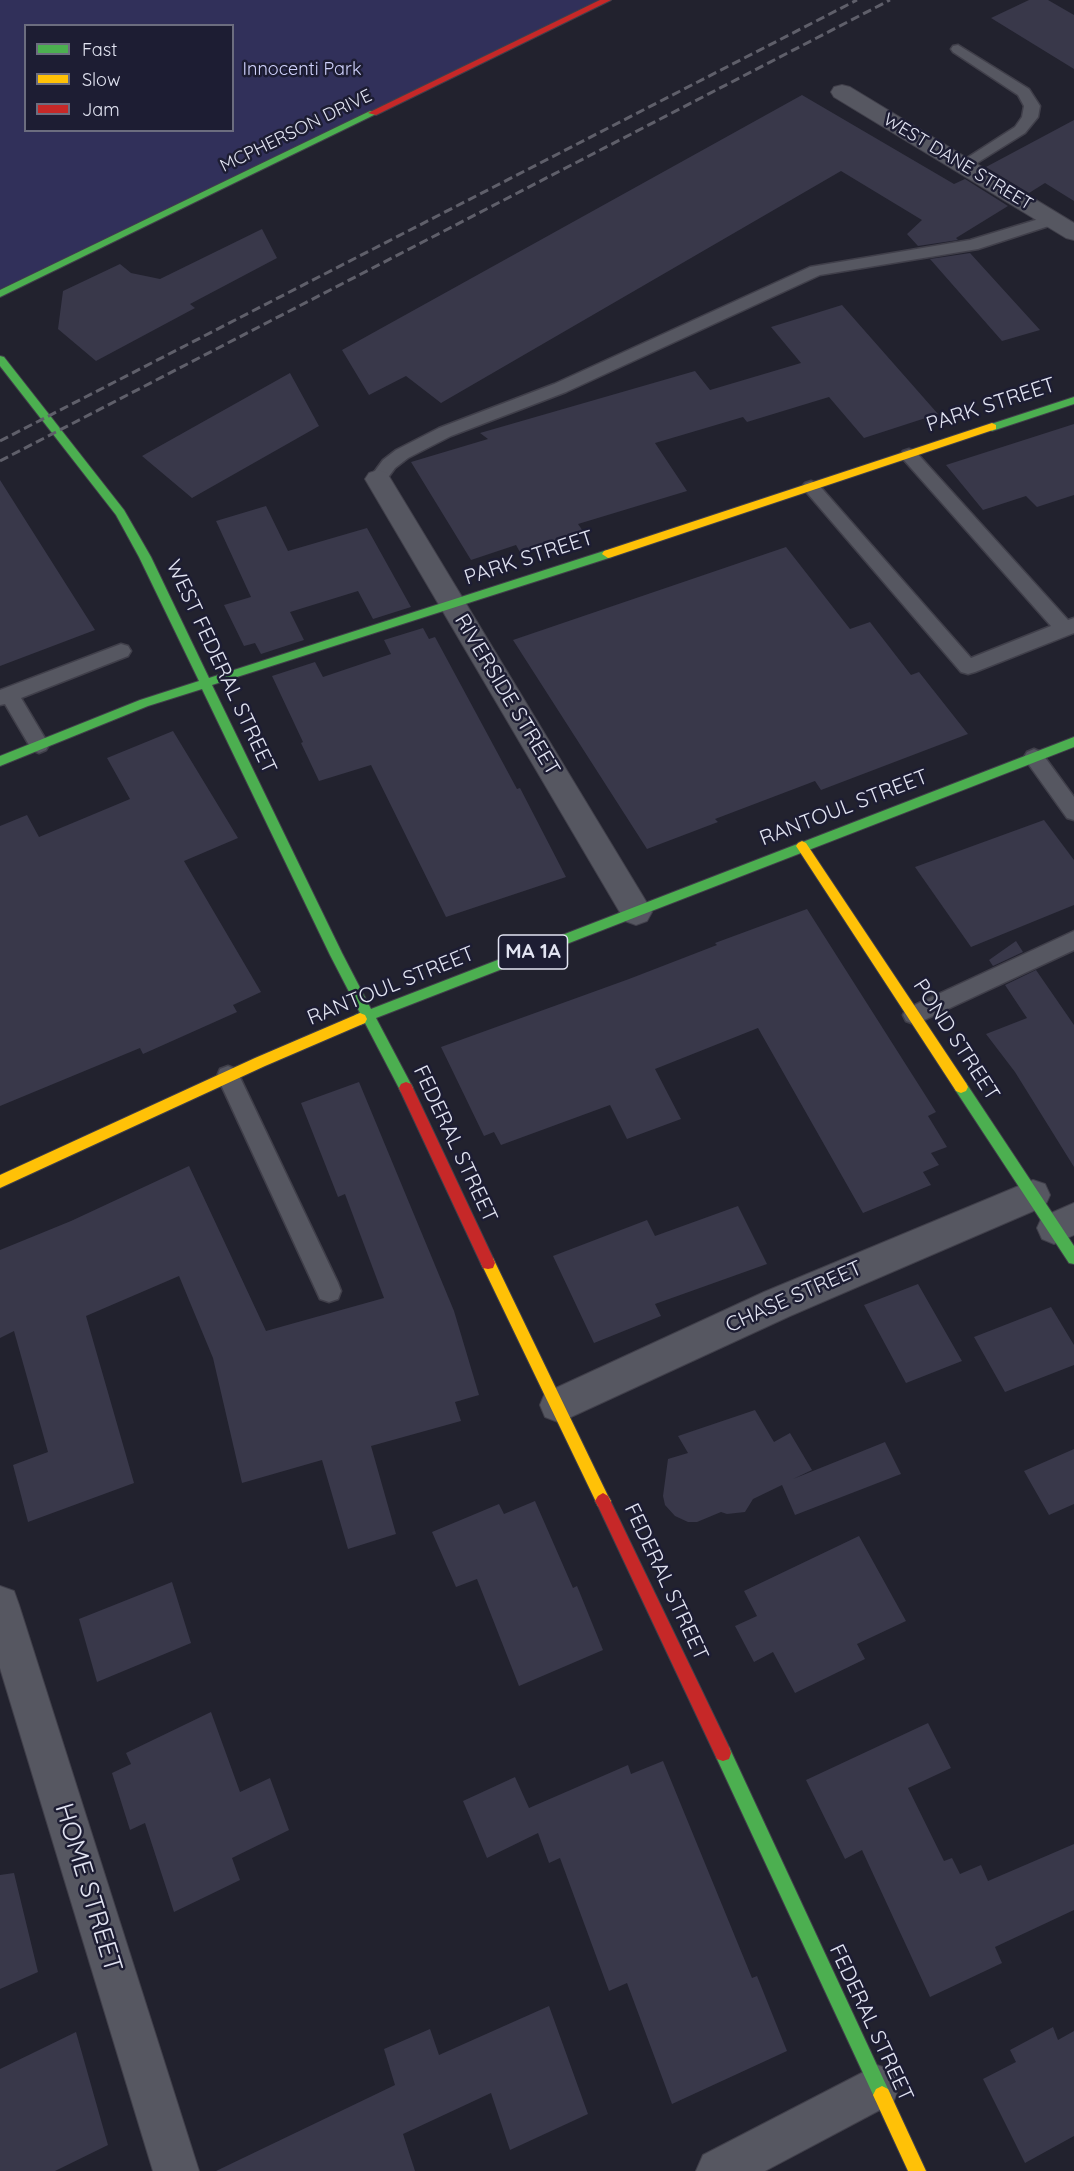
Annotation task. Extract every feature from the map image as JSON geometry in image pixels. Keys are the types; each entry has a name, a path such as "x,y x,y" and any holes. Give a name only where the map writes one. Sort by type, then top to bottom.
{"main road":[{"name":"MCPHERSON DRIVE","path":"0,294 607,0"},
{"name":"WEST FEDERAL STREET","path":"0,359 120,513 150,567 336,955 368,1016"},
{"name":"PARK STREET","path":"0,761 126,710 204,683 453,606 1074,400"},
{"name":"RANTOUL STREET","path":"0,1182 228,1076 368,1016 1074,742"},
{"name":"POND STREET","path":"802,846 1033,1195 1064,1223 1074,1258"},
{"name":"FEDERAL STREET","path":"368,1016 404,1084 443,1170 558,1405 917,2171"}],"street":[{"name":"WEST DANE STREET","path":"842,92 1074,233"},
{"name":"RIVERSIDE STREET","path":"378,479 636,912"},
{"name":"CHASE STREET","path":"558,1405 777,1304 1033,1195"},
{"name":"HOME STREET","path":"0,1605 177,2171"},
{"path":"719,2171 877,2086"}],"lane":[{"path":"958,49 1024,92 1032,106 1030,117 1020,130 964,166"},
{"path":"378,479 389,464 402,454 445,432 560,388 816,271 972,245 1052,220"},
{"path":"811,487 968,667 1069,627 909,454"},
{"path":"39,745 4,696 121,651"},
{"path":"1034,757 1074,812"},
{"path":"914,1015 1074,940"},
{"path":"228,1076 328,1291"}],"green space":[{"name":"Innocenti Park","path":"0,0 607,0 0,294"}],"building":[{"path":"1029,0 1048,0 1074,15 1074,69 991,18"},
{"path":"802,95 954,184 965,179 1008,206 956,238 958,240 918,246 907,234 922,220 841,171 441,403 406,376 369,395 342,350"},
{"path":"1074,120 1074,201 1045,183 1029,193 986,167"},
{"path":"262,229 277,258 190,304 195,308 96,361 58,329 63,291 120,264 131,273 160,279"},
{"path":"970,253 1040,330 1002,341 930,259"},
{"path":"842,305 938,414 864,438 829,397 747,422 743,417 655,443 687,491 578,524 585,534 521,554 516,545 471,560 411,462 488,439 480,433 695,371 710,390 801,363 771,327"},
{"path":"290,373 319,426 192,498 142,456"},
{"path":"1074,424 1074,495 1037,507 1026,496 983,510 946,465"},
{"path":"0,480 95,630 0,666"},
{"path":"266,506 288,551 367,528 411,607 373,619 358,591 290,612 304,640 261,654 255,643 244,646 224,605 251,597 216,521"},
{"path":"786,547 850,629 870,622 911,675 919,672 968,734 821,790 815,781 715,819 718,822 647,849 513,640"},
{"path":"423,628 429,639 435,637 517,789 520,788 566,877 446,917 371,765 319,781 272,676 315,662 323,677 391,654 384,640"},
{"path":"173,731 238,838 184,861 261,992 233,1005 237,1012 143,1054 140,1048 0,1106 0,826 27,815 39,837 130,799 107,758"},
{"path":"1044,820 1074,860 1074,905 971,947 915,867"},
{"path":"807,909 936,1112 928,1116 947,1147 931,1153 939,1165 923,1172 931,1185 863,1213 758,1028 655,1069 681,1119 627,1139 610,1105 501,1145 494,1132 484,1136 441,1047 629,979 717,945 715,943"},
{"path":"1016,941 1023,952 993,966 989,960"},
{"path":"1036,970 1074,1025 1074,1167 1015,1072 986,1034 1027,1018 1005,985"},
{"path":"359,1082 454,1311 479,1395 455,1402 461,1421 371,1446 396,1534 348,1549 322,1460 242,1483 213,1358 179,1276 86,1316 134,1483 28,1522 13,1465 48,1452 14,1331 0,1338 0,1250 71,1221 189,1166 266,1331 384,1298 345,1194 338,1197 301,1103"},
{"path":"738,1206 767,1264 655,1304 661,1316 594,1343 553,1256 647,1220 655,1236"},
{"path":"918,1284 962,1361 906,1383 864,1305"},
{"path":"1051,1307 1074,1345 1074,1365 1005,1392 974,1337"},
{"path":"755,1410 774,1442 790,1433 812,1470 793,1479 885,1442 901,1474 795,1515 782,1485 753,1499 745,1512 727,1514 721,1512 697,1522 688,1522 675,1516 665,1505 663,1496 668,1459 688,1453 678,1436"},
{"path":"1074,1449 1074,1504 1049,1515 1024,1471"},
{"path":"535,1501 573,1588 577,1586 603,1650 519,1686 477,1579 456,1587 432,1532 499,1504 504,1514"},
{"path":"859,1536 906,1621 857,1644 865,1659 795,1693 773,1652 754,1662 735,1626 757,1616 744,1591"},
{"path":"172,1582 191,1643 97,1682 79,1619"},
{"path":"211,1712 240,1792 270,1778 289,1830 232,1858 240,1880 174,1912 145,1823 130,1830 112,1773 131,1764 126,1753"},
{"path":"928,1723 951,1768 908,1788 944,1861 952,1858 960,1874 981,1865 988,1881 1074,1844 1074,1910 995,1947 1002,1963 930,1997 862,1850 845,1859 806,1780"},
{"path":"663,1761 752,1978 757,1976 787,2051 672,2104 627,1983 609,1991 560,1858 549,1863 538,1833 487,1858 463,1801 515,1777 529,1808 628,1765 631,1774"},
{"path":"14,1873 38,1972 0,1989 0,1875"},
{"path":"549,2006 588,2114 510,2150 491,2093 403,2134 415,2171 216,2171 395,2085 384,2049 430,2029 439,2055"},
{"path":"1053,2027 1058,2040 1074,2031 1074,2136 1025,2163 983,2079 1016,2062 1010,2050"},
{"path":"76,2032 108,2145 55,2171 0,2171 0,2069"}],"railway":[{"path":"0,441 857,0"},
{"path":"0,461 890,0"}],"traffic: fast":[{"path":"0,294 373,113"},
{"path":"0,359 120,513 145,557 336,955 406,1088"},
{"path":"992,427 1074,400"},
{"path":"0,761 144,703 608,554"},
{"path":"360,1019 1074,742"},
{"path":"961,1087 1074,1258"},
{"path":"723,1753 882,2095"}],"traffic: slow":[{"path":"608,554 992,427"},
{"path":"802,846 961,1087"},
{"path":"0,1182 260,1062 360,1019"},
{"path":"488,1263 603,1501"},
{"path":"882,2095 917,2171"}],"traffic: jam":[{"path":"373,113 607,0"},
{"path":"406,1088 488,1263"},
{"path":"603,1501 723,1753"}]}
